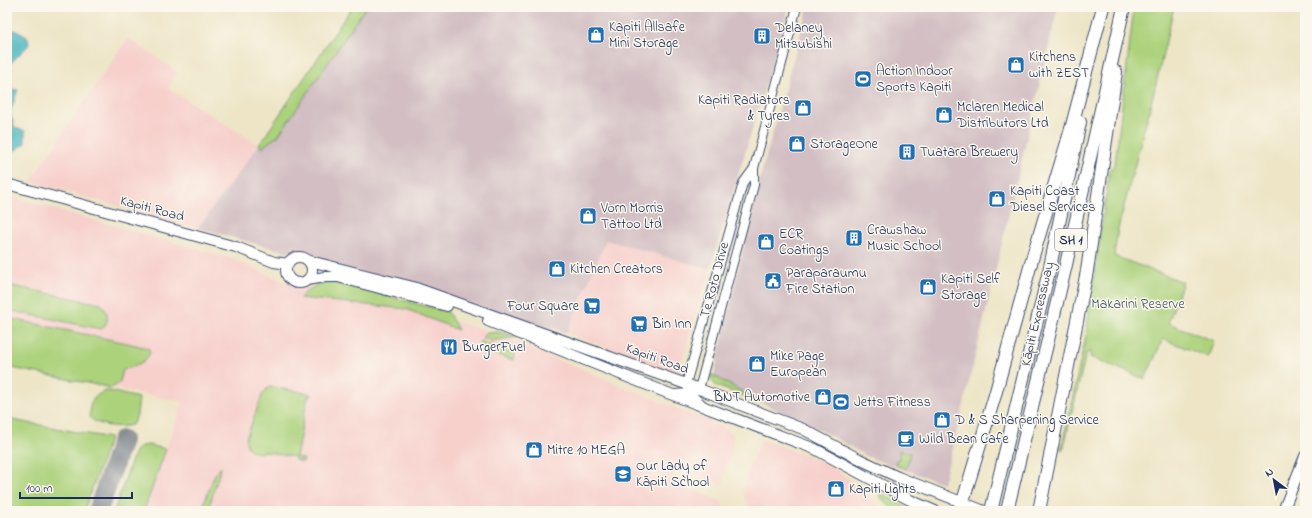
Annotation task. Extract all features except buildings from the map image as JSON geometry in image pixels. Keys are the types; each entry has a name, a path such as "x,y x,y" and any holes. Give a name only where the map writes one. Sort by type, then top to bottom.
{"highway":[{"name":"Kāpiti Expressway","path":"991,511 1050,267 1104,7"},
{"path":"961,507 995,395 1032,256 1071,129 1104,7"},
{"name":"Kāpiti Expressway","path":"1007,511 1124,7"},
{"path":"1039,511 1087,271 1098,203 1124,7"}],"main road":[{"name":"Kapiti Road","path":"7,184 236,247 274,262 288,264"},
{"path":"293,258 306,258 310,262 312,271 307,280 298,283 292,280 287,274 288,264 293,258"},
{"name":"Kapiti Road","path":"310,262 413,287 691,389 803,428 879,468 961,507 984,511"},
{"name":"Kapiti Road","path":"307,280 325,277 338,277 449,306 508,328 668,394 815,448 910,500 935,511"},
{"path":"413,287 424,299"},
{"path":"1283,511 1305,456"}],"street":[{"name":"Te Roto Drive","path":"691,389 706,364 754,185 754,168 797,7"},
{"name":"Te Roto Drive","path":"691,389 696,348 719,266 743,183 754,168"},
{"path":"719,266 731,269"},
{"path":"696,348 697,354 706,364"},
{"path":"668,394 691,389 701,404 707,408"}],"shaded area":[{"path":"366,7 789,7 710,269 606,240 567,333 431,291 198,228 259,145 263,148 266,144 278,136"},
{"path":"808,7 1058,7 963,408 943,483 868,457 830,435 713,380 758,185"},
{"path":"128,38 178,72 168,88 259,145 198,228 30,182"},
{"path":"7,196 230,258 282,281 403,307 488,331 729,430 732,434 734,443 722,485 674,466 675,483 721,501 725,511 144,511 183,402 7,367"},
{"path":"606,240 710,269 679,370 659,367 567,333"},
{"path":"761,439 830,465 838,470 884,511 751,511 743,493 748,471"}],"green space":[{"path":"352,7 366,7 278,136 266,144 263,148 259,145"},
{"name":"Makarini Reserve","path":"1134,7 1174,7 1154,92 1118,229 1114,256 1183,282 1168,323 1214,341 1208,357 1163,339 1145,379 1090,357 1091,351 1086,354 1063,450 1061,450 1086,336 1110,169 1115,164"},
{"path":"330,282 339,283 448,312 458,330 406,309 300,298 313,287"},
{"path":"7,285 101,304 107,313 107,322 101,329 7,310"},
{"path":"7,318 127,343 147,348 150,352 146,359 142,362 123,370 120,382 112,388 7,367"},
{"path":"499,332 518,337 491,341 482,337 487,333"},
{"path":"480,341 515,354 514,360 484,351 480,346"},
{"path":"711,374 760,402 716,386 711,379"},
{"path":"269,387 311,394 311,397 308,396 296,457 304,459 303,462 295,460 295,457 262,451 261,453 255,452 247,445 246,438 263,393"},
{"path":"104,391 139,398 137,415 132,425 109,426 92,420 89,416 92,401"},
{"path":"7,419 110,438 84,511 7,511"},
{"path":"148,445 166,449 144,511 114,511 135,451 141,446"},
{"path":"899,450 910,453 906,469 897,466 896,460 899,459"},
{"path":"221,467 208,511 201,511 215,474"},
{"path":"880,493 915,511 894,511 879,496"}],"water":[{"path":"15,30 27,37 30,44 9,65 12,68 7,75 7,32"},
{"path":"7,87 18,90 10,113 15,128 25,131 25,144 14,151 7,146"}],"taxiway":[{"path":"98,511 122,440"}],"place":[{"name":"Kapiti Allsafe Mini Storage","path":"596,35"},
{"name":"Delaney Mitsubishi","path":"762,36"},
{"name":"Kitchens with ZEST","path":"1016,65"},
{"name":"Action Indoor Sports Kapiti","path":"863,79"},
{"name":"Kapiti Radiators & Tyres","path":"803,108"},
{"name":"Mclaren Medical Distributors Ltd","path":"944,115"},
{"name":"StorageOne","path":"797,144"},
{"name":"Tuatara Brewery","path":"907,152"},
{"name":"Kapiti Coast Diesel Services","path":"997,199"},
{"name":"Vorn Morris Tattoo Ltd","path":"588,216"},
{"name":"Crawshaw Music School","path":"854,238"},
{"name":"ECR Coatings","path":"766,242"},
{"name":"Kitchen Creators","path":"557,269"},
{"name":"Paraparaumu Fire Station","path":"773,281"},
{"name":"Kapiti Self Storage","path":"928,287"},
{"name":"Four Square","path":"592,306"},
{"name":"Bin Inn","path":"639,324"},
{"name":"BurgerFuel","path":"449,347"},
{"name":"Mike Page European","path":"757,364"},
{"name":"BNT Automotive","path":"823,397"},
{"name":"Jetts Fitness","path":"841,402"},
{"name":"D & S Sharpening Service","path":"942,420"},
{"name":"Wild Bean Cafe","path":"906,439"},
{"name":"Mitre 10 MEGA","path":"534,450"},
{"name":"Our Lady of Kāpiti School","path":"623,474"},
{"name":"Kapiti Lights","path":"836,489"}]}
